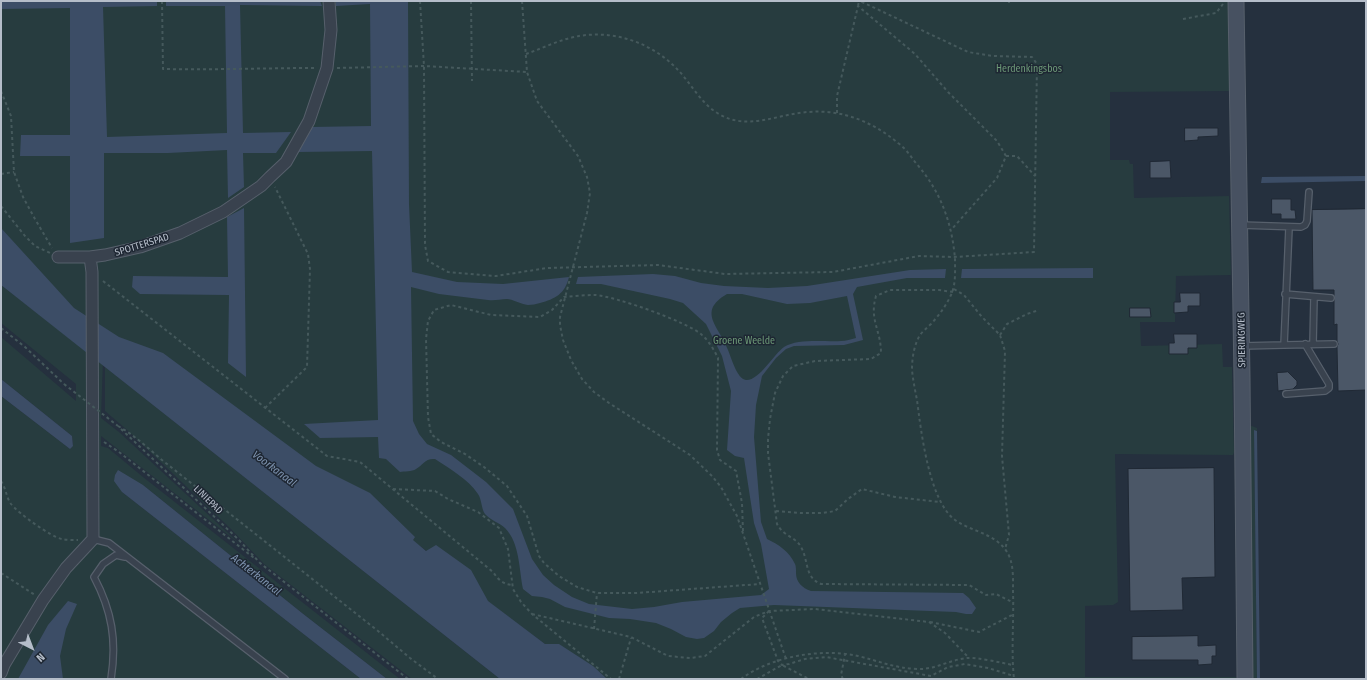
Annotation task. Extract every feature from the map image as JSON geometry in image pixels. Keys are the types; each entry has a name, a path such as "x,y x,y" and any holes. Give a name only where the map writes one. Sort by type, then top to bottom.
{"street":[{"name":"SPOTTERSPAD","path":"58,256 90,257 140,247 180,233 223,212 261,186 286,162 309,121 327,68 331,30 329,1"},
{"name":"SPIERINGWEG","path":"1236,1 1242,346 1245,679"},
{"path":"1,674 4,665 43,600 66,568 92,540 93,366 92,272 90,257"}],"lane":[{"path":"1240,225 1289,228 1301,227 1305,225 1307,221 1309,192"},
{"path":"1284,345 1289,228"},
{"path":"1285,294 1331,298"},
{"path":"1313,344 1314,297"},
{"path":"1286,394 1325,391 1329,388 1329,384 1305,344"},
{"path":"1242,346 1334,344"},
{"path":"92,540 109,543 285,679"},
{"path":"111,679 114,661 113,637 108,609 94,577 103,564 116,555 127,557"}],"path":[{"path":"162,1 163,69 224,70 424,66 527,72"},
{"path":"420,1 424,66 425,245 428,261 448,272 496,276 547,268 658,265 726,274 833,272 920,256 954,257 1034,252 1037,64 1032,57 992,56 968,52 862,2 863,1"},
{"path":"471,1 472,82"},
{"path":"522,1 527,72 537,101 578,156 587,177 590,193 587,213 560,317 563,340 571,360 582,379 594,392 672,443 700,464 721,487 730,501 743,532 786,659"},
{"path":"837,113 837,96 859,1"},
{"path":"1183,19 1216,13 1224,1"},
{"path":"858,6 915,54 948,92 997,141 1006,156"},
{"path":"526,54 579,36 621,36 659,53 677,68 707,104 718,114 733,120 750,123 780,116 810,112 837,113 861,120 881,130 901,145 921,168 943,204 951,230 955,278 953,290 945,308 920,336 913,353 912,370 923,442 940,502 954,519 992,536 1007,552 1013,569 1014,678 988,668 965,664 948,667 931,676 826,657 804,659 782,665 757,679"},
{"path":"1,91 11,116 14,172 23,196 35,219 58,256"},
{"path":"1006,156 1017,156 1035,176"},
{"path":"951,230 998,178 1006,156"},
{"path":"1,174 14,172"},
{"path":"264,408 307,367 310,269 308,254 286,206 270,177"},
{"path":"1,206 35,246 58,256"},
{"path":"92,272 327,456 360,462 493,572 499,580 506,584 512,585"},
{"path":"1005,550 1009,535 1002,456 1004,351 1000,335 982,317 964,294 953,290 890,290 876,296 872,307 874,320 881,341 881,353 871,359 815,361 793,366 783,376 775,393 770,419 768,453 777,524 781,531 801,546 813,581 821,584 969,585 986,595 996,594 1014,603"},
{"path":"743,532 742,502 736,471 720,460 717,450 718,358 712,346 702,334 683,323 626,302 597,295 564,297 552,310 540,317 491,315 451,305 434,310 428,321 426,339 428,417 431,434 441,442 465,454 507,486 527,516 539,556 544,564 559,576 577,587 597,593 637,593 760,584"},
{"path":"1000,335 1007,324 1039,310"},
{"name":"LINIEPAD","path":"1,328 25,347 64,384 118,426 238,539 260,563 408,679"},
{"path":"118,426 140,441 174,470 438,679"},
{"path":"93,435 119,452 260,563"},
{"path":"1,481 5,487 6,495 11,504 48,533 62,539 92,540"},
{"path":"392,489 435,491 448,499 478,512 498,528 508,549 512,585 521,602 532,614 612,679"},
{"path":"776,511 824,513 835,511 862,489 895,497 940,502"},
{"path":"1,573 43,600"},
{"path":"594,629 597,593"},
{"path":"532,614 631,638 668,656 690,658 705,656 754,617 769,611 816,610 929,622 979,632 1014,614"},
{"path":"769,611 762,618 778,661 782,665 810,679"},
{"path":"929,622 945,633 968,658"},
{"path":"619,679 631,638"},
{"path":"741,679 769,663 805,655 824,653 857,656 898,668 920,669 968,658 1013,665"},
{"path":"843,679 842,675 845,655"}],"green space":[{"name":"Groene Weelde","path":"1,1 1230,1 1229,91 1110,92 1110,160 1129,160 1130,164 1133,164 1134,198 1229,196 1231,275 1176,276 1175,322 1140,322 1141,346 1222,344 1223,367 1232,367 1234,452 1233,455 1115,454 1118,602 1113,605 1085,606 1085,677 1236,677 1236,679 605,679 558,644 545,644 484,599 424,549 310,467 104,330 101,418 119,432 241,545 101,436 101,446 108,448 400,679 387,679 302,613 143,485 122,492 361,679 1,679 1,396 70,449 73,445 72,436 1,379 1,337 76,401 76,384 1,323 1,285 77,344 1,232"},
{"path":"105,367 500,679 412,679 264,564 231,529 126,429 105,411"},
{"path":"1249,425 1257,428 1257,431 1254,430 1257,679 1252,679"}],"water":[{"path":"1,1 157,1 157,6 103,7 107,137 227,133 225,6 166,6 166,1 320,1 322,6 240,5 243,133 291,132 276,153 243,153 244,187 228,198 227,150 168,153 104,153 104,238 70,243 70,156 20,156 21,135 70,135 70,8 1,9"},
{"path":"336,1 408,1 409,204 412,272 457,282 503,284 569,277 565,288 559,295 530,305 509,299 491,300 439,294 411,287 413,421 419,434 427,444 451,455 486,482 513,509 532,559 543,575 554,585 572,597 589,604 632,609 682,602 761,595 769,589 761,544 754,523 744,458 735,456 727,450 731,391 722,356 706,324 683,303 601,284 576,284 578,277 653,274 675,276 701,283 724,286 768,288 807,286 910,270 946,269 945,278 907,278 857,287 853,294 863,340 844,345 794,346 786,349 776,358 762,376 756,405 754,437 761,522 767,539 783,549 793,559 796,566 796,576 798,582 802,586 811,591 963,593 969,598 976,608 972,614 956,612 774,605 740,608 721,622 714,631 704,638 697,639 686,637 656,623 630,619 609,618 565,607 550,599 532,596 523,589 518,557 514,541 510,534 503,526 485,514 478,494 464,479 453,471 435,459 432,459 426,461 414,470 400,472 386,459 379,458 378,437 320,438 304,424 378,420 372,151 297,152 311,127 371,126 370,4 336,6","holes":["727,294 742,294 787,304 810,303 847,296 856,338 843,341 804,341 790,344 780,350 756,376 751,379 743,379 737,372 716,327 712,314 713,307"]},
{"path":"1366,176 1366,181 1261,183 1262,177"},
{"path":"244,208 246,377 228,363 229,295 140,294 132,287 133,276 228,277 227,217"},
{"name":"Voorkanaal","path":"1,228 74,308 119,337 163,353 316,466 370,493 415,537 413,540 426,551 436,545 471,570 488,601 545,644 559,644 593,666 607,679 500,679 1,285"},
{"path":"1093,268 1093,278 961,278 962,269"},
{"path":"1,379 72,436 73,446 70,449 1,396"},
{"path":"1254,430 1257,431 1260,679 1257,679"},
{"path":"118,470 143,485 302,613 387,679 361,679 122,492 114,481"},
{"path":"68,601 77,604 66,629 60,656 63,679 18,679 48,625"}],"building":[{"path":"1185,128 1218,128 1218,136 1198,137 1198,140 1185,141"},
{"path":"1170,161 1171,178 1150,178 1150,162"},
{"path":"1272,199 1291,199 1291,210 1295,210 1296,219 1281,219 1281,214 1272,214"},
{"path":"1366,209 1366,390 1338,391 1338,344 1337,324 1334,325 1334,290 1313,290 1312,210"},
{"path":"1180,293 1200,293 1200,306 1188,306 1188,312 1174,313 1174,302 1180,302"},
{"path":"1130,308 1150,308 1151,317 1130,317"},
{"path":"1174,334 1197,334 1197,348 1188,348 1188,354 1169,354 1169,343 1174,343"},
{"path":"1288,372 1297,381 1297,385 1293,389 1278,391 1277,373"},
{"path":"1214,468 1215,577 1182,578 1183,610 1130,611 1128,469"},
{"path":"1198,636 1198,646 1216,645 1216,656 1212,656 1212,664 1198,665 1198,660 1132,660 1132,637"}],"park label":[{"name":"Herdenkingsbos","path":"1029,69"}],"water label":[{"name":"Achterkanaal","path":"256,575"}]}
